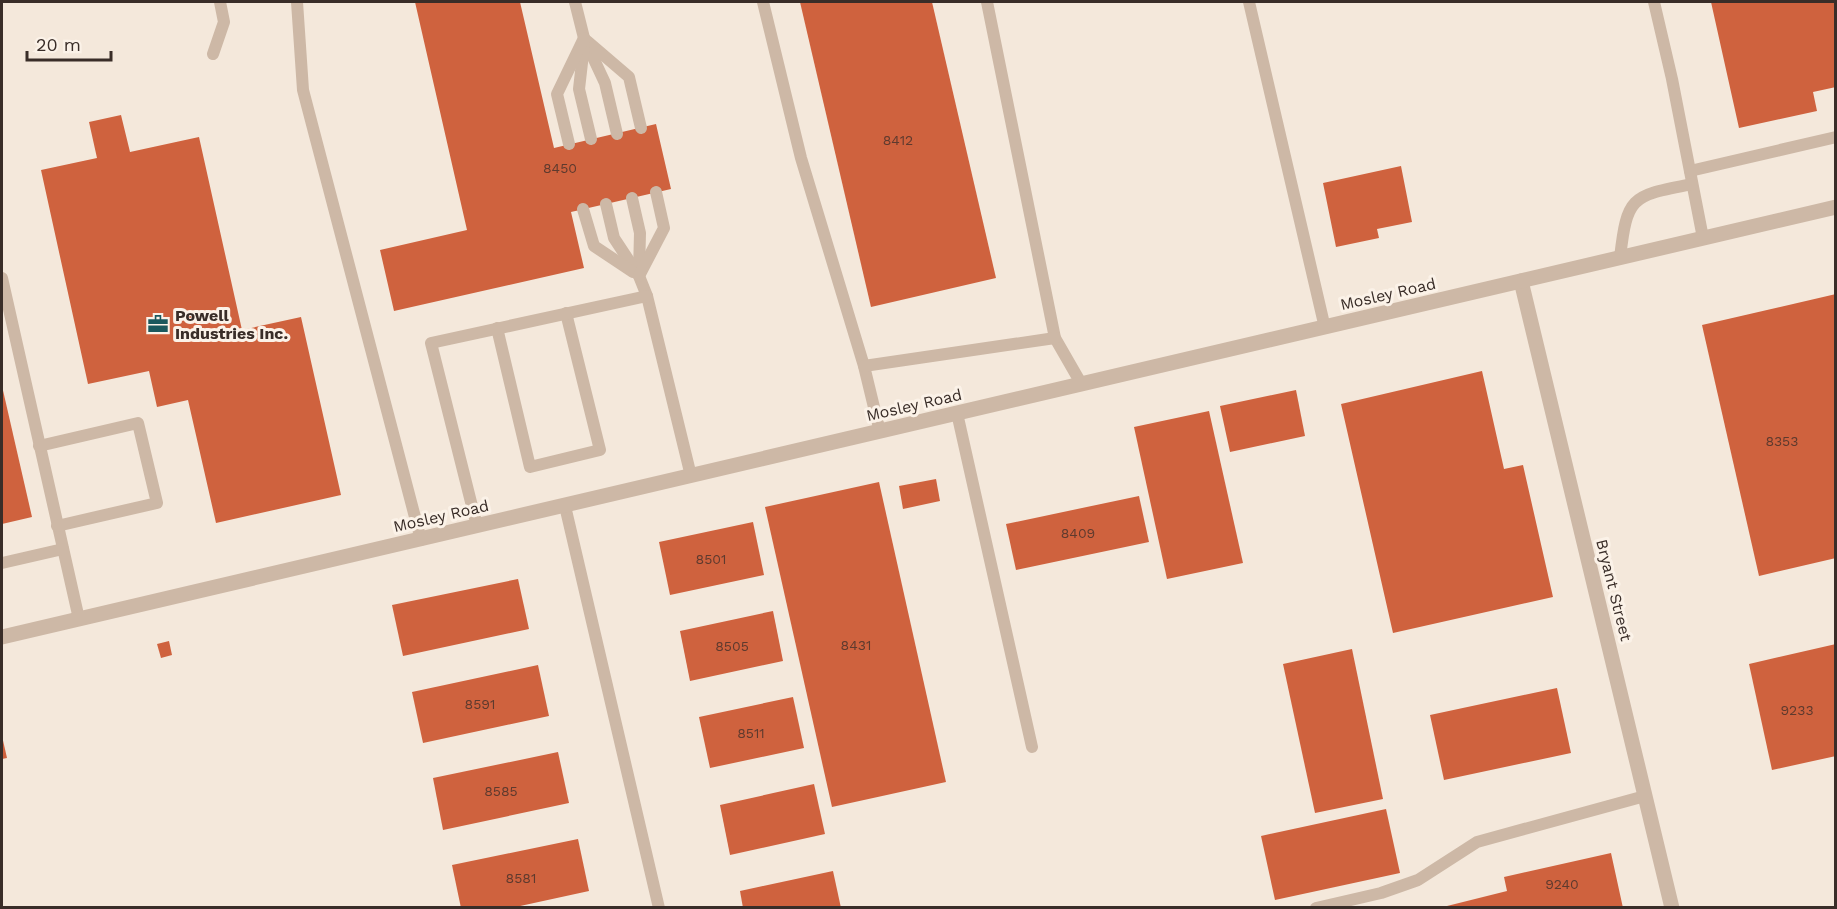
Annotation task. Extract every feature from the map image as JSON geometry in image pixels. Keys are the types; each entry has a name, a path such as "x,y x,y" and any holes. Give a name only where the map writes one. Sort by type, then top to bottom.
{"street":[{"name":"Mosley Road","path":"2,637 1836,207"},
{"name":"Bryant Street","path":"1521,281 1672,908"}],"lane":[{"path":"213,54 224,22 220,2"},
{"path":"297,2 303,90 421,540"},
{"path":"575,2 584,38 605,83 617,134"},
{"path":"763,2 801,158 864,366 880,432"},
{"path":"987,2 1055,338 1082,384"},
{"path":"1249,2 1325,327"},
{"path":"1654,2 1703,238"},
{"path":"584,38 629,77 641,128"},
{"path":"584,38 579,89 591,139"},
{"path":"569,144 557,94 584,38"},
{"path":"1690,171 1836,137"},
{"path":"1620,258 1624,223 1632,204 1647,193 1692,184"},
{"path":"639,276 664,228 656,192"},
{"path":"632,198 640,233 639,276"},
{"path":"606,204 614,238 639,276 647,296 691,476"},
{"path":"583,209 594,246 639,276"},
{"path":"2,278 79,619"},
{"path":"477,526 431,343 647,296"},
{"path":"497,328 530,467 600,450 566,313"},
{"path":"864,366 1055,338"},
{"path":"957,414 1032,747"},
{"path":"39,446 138,423 157,502 57,526"},
{"path":"565,506 658,908"},
{"path":"2,563 63,549"},
{"path":"1316,908 1381,893 1418,880 1477,842 1645,796"}],"building":[{"path":"415,2 520,2 554,148 656,124 671,189 571,212 584,268 394,311 380,250 467,230"},
{"path":"800,2 932,2 996,278 871,307"},
{"path":"1711,2 1836,2 1836,87 1813,92 1817,111 1739,128"},
{"name":"Powell Industries Inc.","path":"121,115 130,152 199,137 242,330 301,317 341,495 216,523 188,400 157,407 149,371 88,384 41,170 97,158 89,122"},
{"path":"1401,166 1412,222 1377,229 1379,238 1336,247 1323,183"},
{"path":"1836,294 1836,558 1759,576 1702,325"},
{"path":"1482,371 1504,469 1523,465 1553,597 1393,633 1341,404"},
{"path":"2,386 32,517 2,524"},
{"path":"1296,390 1305,436 1230,452 1220,406"},
{"path":"1209,411 1243,563 1167,579 1134,427"},
{"path":"936,479 940,501 903,509 899,486"},
{"path":"879,482 946,782 832,807 765,507"},
{"path":"1139,496 1149,542 1016,570 1006,524"},
{"path":"753,522 764,575 670,595 659,542"},
{"path":"518,579 529,629 403,656 392,605"},
{"path":"773,611 783,661 690,681 680,631"},
{"path":"169,641 172,655 161,658 157,644"},
{"path":"1836,644 1836,756 1772,770 1749,664"},
{"path":"1352,649 1383,799 1315,813 1283,664"},
{"path":"538,665 549,716 423,743 412,692"},
{"path":"1557,688 1571,753 1444,780 1430,715"},
{"path":"793,697 804,748 710,768 699,717"},
{"path":"2,736 7,758 2,759"},
{"path":"558,752 569,803 443,830 433,778"},
{"path":"814,784 825,834 730,855 720,805"},
{"path":"1386,809 1400,873 1275,900 1261,836"},
{"path":"578,839 589,891 511,908 461,908 452,865"},
{"path":"1611,853 1623,908 1439,908 1507,891 1504,877"},
{"path":"833,871 841,908 743,908 740,891"}],"place":[{"name":"Powell Industries Inc.","path":"158,324"}]}
